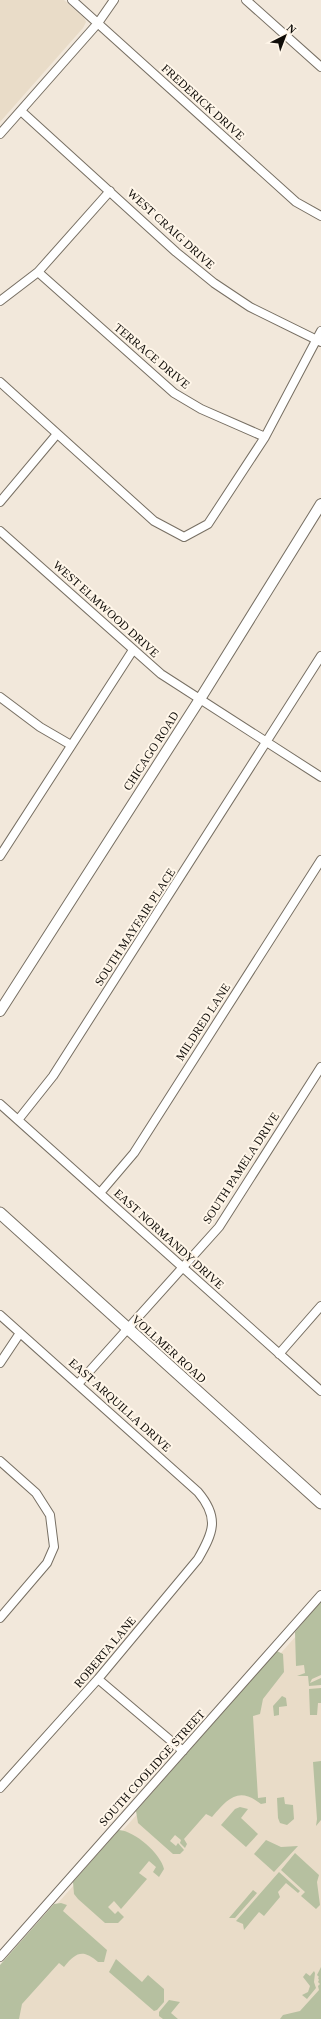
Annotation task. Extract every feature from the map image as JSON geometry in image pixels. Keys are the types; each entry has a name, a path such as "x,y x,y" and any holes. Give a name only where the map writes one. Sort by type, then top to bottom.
{"main road":[{"name":"VOLLMER ROAD","path":"0,1213 321,1503"}],"street":[{"name":"FREDERICK DRIVE","path":"72,0 296,202 321,216"},
{"path":"0,134 98,23 114,0"},
{"path":"246,0 321,67"},
{"name":"WEST CRAIG DRIVE","path":"20,111 176,252 225,291 250,307 319,341"},
{"path":"0,301 38,272 110,191"},
{"name":"TERRACE DRIVE","path":"38,272 174,393 200,409 265,437"},
{"path":"0,382 154,521 184,537 208,524 265,437 319,341 321,331"},
{"path":"0,502 57,434"},
{"name":"CHICAGO ROAD","path":"0,1011 200,699 321,504"},
{"name":"WEST ELMWOOD DRIVE","path":"0,531 161,674 321,777"},
{"path":"0,856 133,650"},
{"name":"SOUTH MAYFAIR PLACE","path":"18,1120 53,1076 321,656"},
{"path":"0,697 40,727 71,745"},
{"name":"MILDRED LANE","path":"100,1193 134,1153 321,860"},
{"name":"SOUTH PAMELA DRIVE","path":"78,1384 126,1328 219,1227 321,1067"},
{"name":"EAST NORMANDY DRIVE","path":"0,1104 321,1391"},
{"path":"279,1354 321,1306"},
{"name":"EAST ARQUILLA DRIVE","path":"0,1315 198,1492 209,1508 212,1522"},
{"path":"0,1363 20,1333"},
{"path":"0,1461 36,1493 50,1515 54,1547 47,1563 0,1618"},
{"name":"ROBERTA LANE","path":"0,1788 98,1679 198,1559 211,1537 212,1522"},
{"name":"SOUTH COOLIDGE STREET","path":"0,1957 321,1595"},
{"path":"98,1679 183,1751"}],"shaded area":[{"path":"0,0 64,0 84,18 86,22 83,28 0,122"},
{"path":"321,1608 321,2019 0,2019 0,1968"}],"green space":[{"path":"321,1601 321,1675 312,1679 310,1683 321,1678 321,1685 309,1686 308,1676 297,1676 305,1673 304,1665 296,1666 295,1632"},
{"path":"277,1651 283,1654 284,1672 263,1699 260,1714 253,1716 258,1798 266,1797 266,1803 261,1804 246,1796 240,1795 228,1800 212,1817 206,1814 184,1839 187,1844 185,1848 180,1843 181,1840 175,1835 170,1841 176,1846 178,1843 184,1850 180,1854 173,1854 138,1823 136,1811"},
{"path":"321,1688 321,1703 318,1703 317,1715 310,1715 309,1689"},
{"path":"282,1696 286,1698 287,1706 279,1707 279,1715 274,1716 273,1706"},
{"path":"321,1761 321,1820 316,1826 317,1819 313,1762"},
{"path":"284,1797 285,1804 293,1805 294,1819 287,1825 280,1823 278,1818 277,1798"},
{"path":"240,1807 248,1809 241,1818 258,1834 246,1847 221,1825 235,1809"},
{"path":"119,1830 132,1834 153,1850 162,1863 164,1869 159,1877 153,1872 156,1867 149,1861 139,1873 147,1879 121,1909 114,1901 108,1907 115,1914 118,1911 124,1917 118,1923 105,1923 74,1894 73,1882"},
{"path":"266,1840 281,1847 298,1846 274,1872 254,1854"},
{"path":"295,1853 319,1875 317,1882 320,1905 316,1909 301,1896 305,1892 281,1870"},
{"path":"279,1872 300,1891 298,1893 286,1883 278,1892 280,1897 264,1916 259,1912 244,1930 243,1924 236,1921"},
{"path":"253,1890 257,1893 235,1918 229,1918"},
{"path":"61,1903 67,1905 63,1911 107,1950 104,1962 98,1962 88,1955 80,1954 72,1958 64,1967 59,1963 22,2004 19,2019 0,2019 0,1965 54,1904"},
{"path":"116,1959 142,1982 148,1975 164,1989 164,2002 157,2010 154,2011 109,1972"},
{"path":"321,1967 321,2019 280,2019 283,2015 300,2011 319,1990 318,1986 320,1984 318,1982 319,1977 317,1975"},
{"path":"314,1971 314,1982 316,1988 307,1999 302,1995 308,1992 310,1986 303,1977 306,1973 310,1976"},
{"path":"169,2000 180,2002 171,2013 178,2019 163,2019 159,2016 159,2012"}]}
